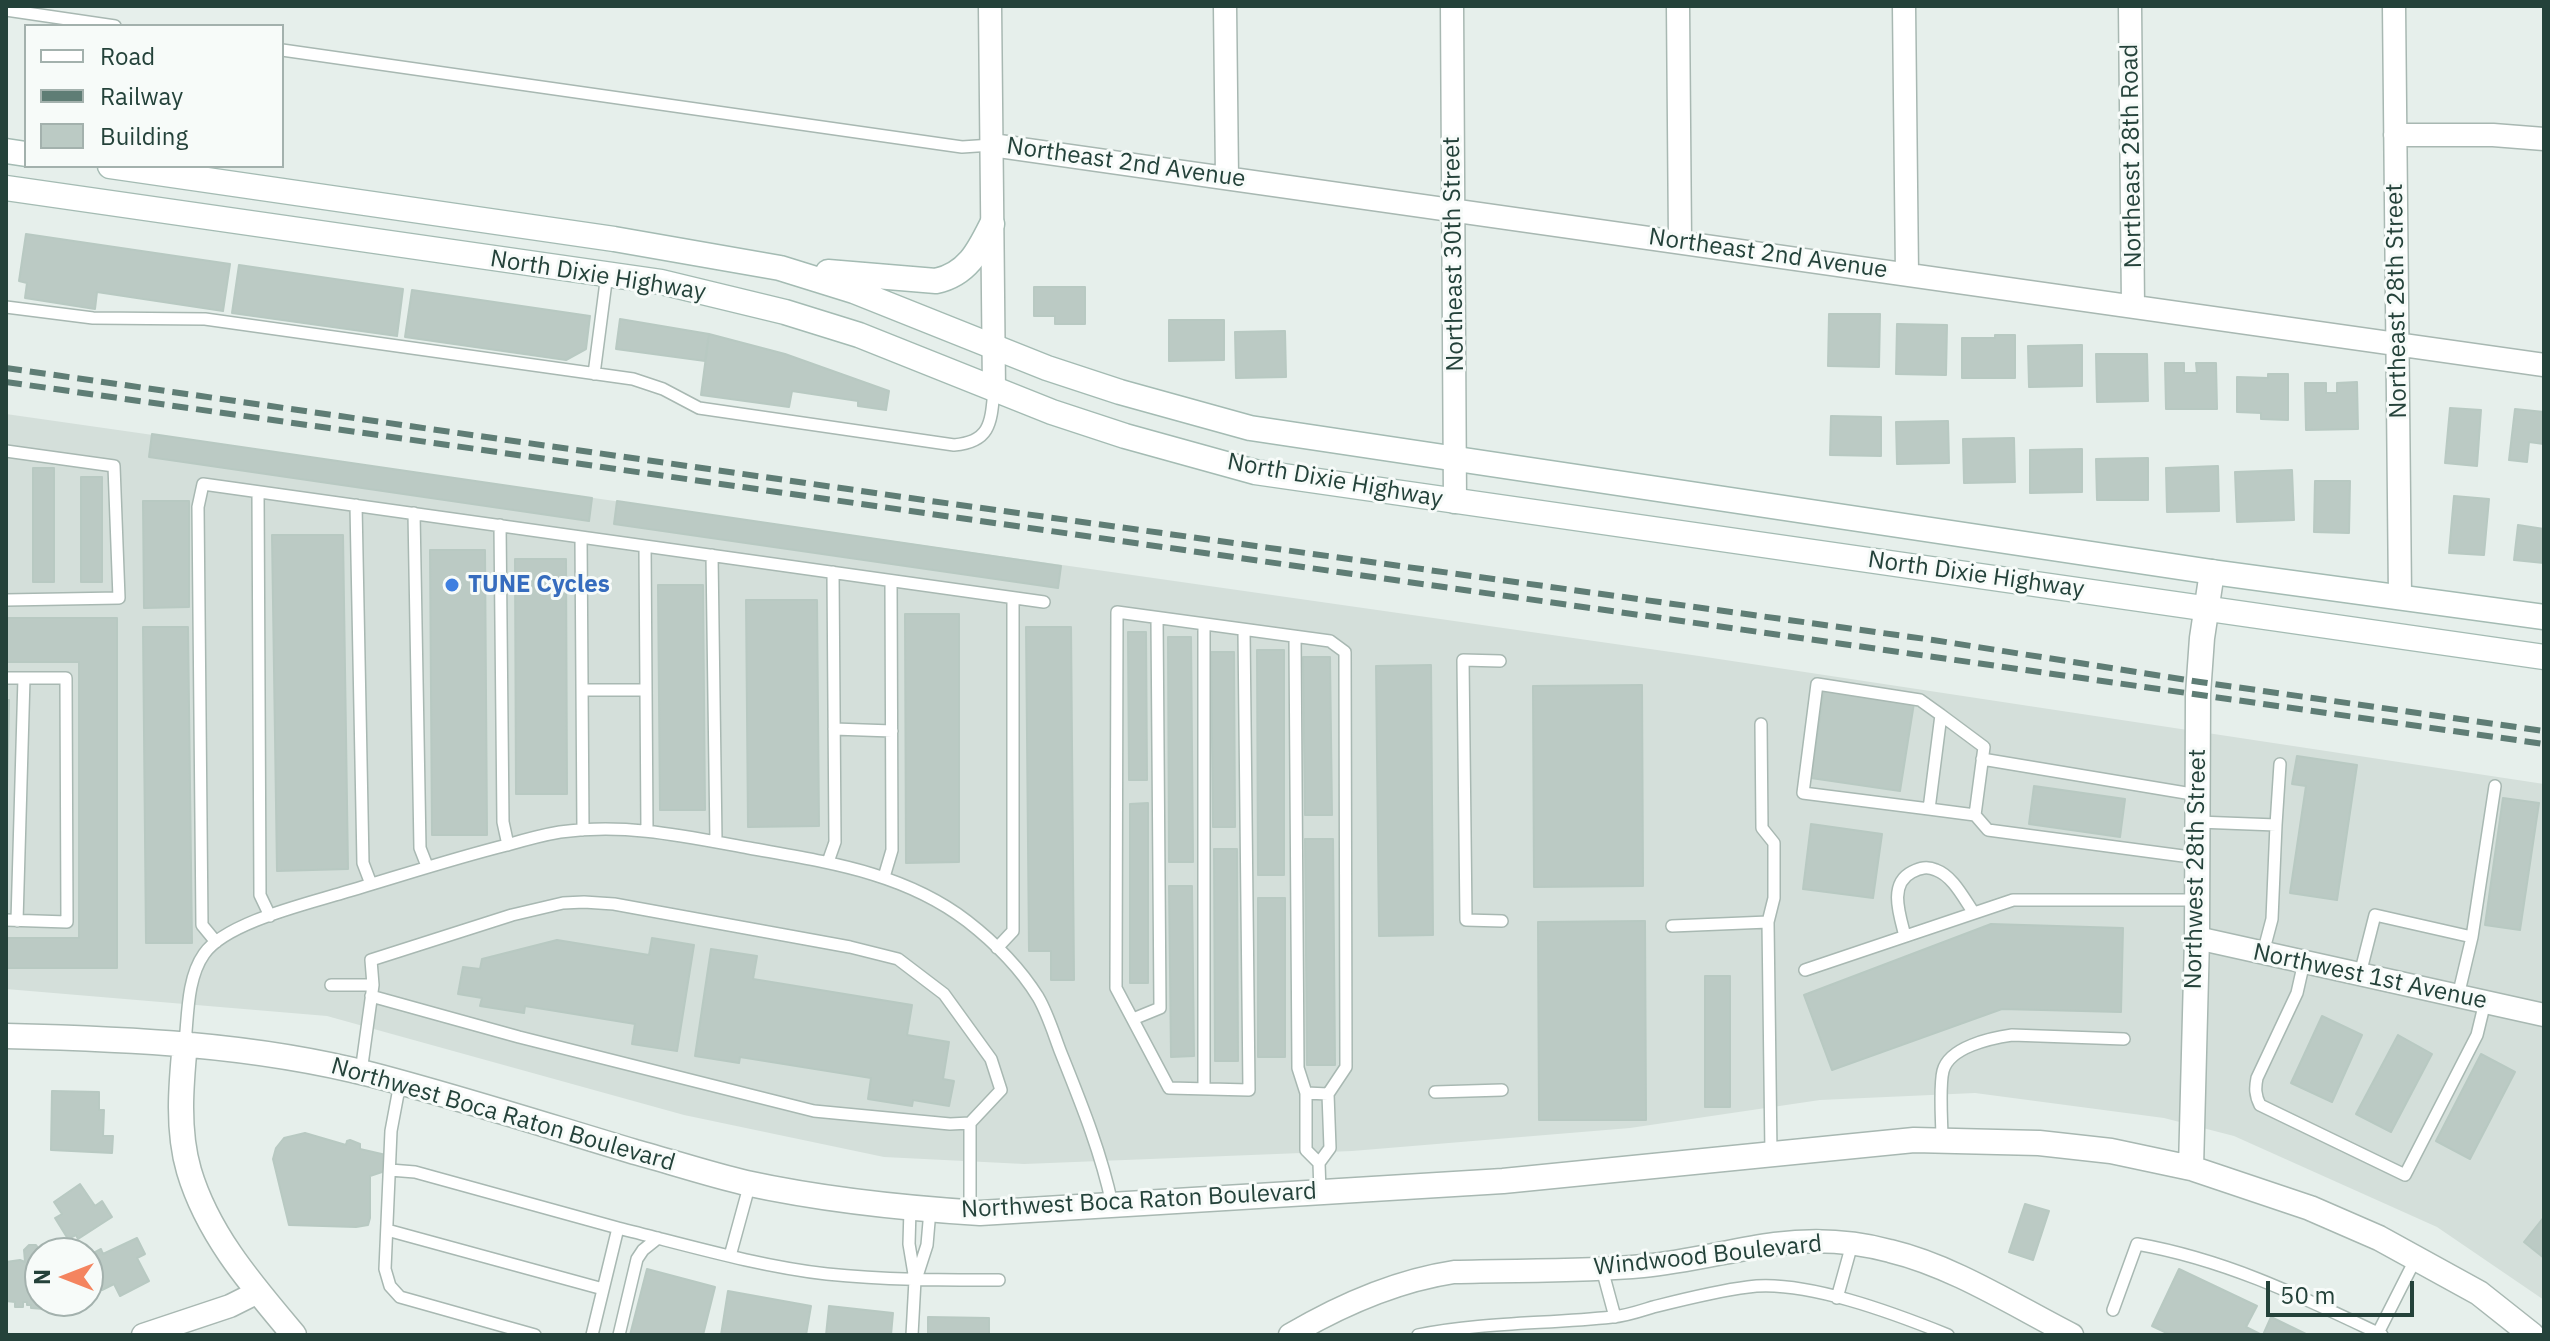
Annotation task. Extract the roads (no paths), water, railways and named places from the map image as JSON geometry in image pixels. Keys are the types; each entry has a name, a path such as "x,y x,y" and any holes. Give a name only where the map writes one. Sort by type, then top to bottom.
{"main road":[{"name":"North Dixie Highway","path":"124,168 614,239 780,268 854,291 993,348 1120,392 1250,428 2212,572 2544,617"},
{"name":"North Dixie Highway","path":"6,188 661,282 785,312 859,335 994,390 1125,436 1255,472 2544,657"},
{"path":"780,268 936,281 949,279 962,271 977,253 992,224"},
{"name":"Northwest 28th Street","path":"2191,1168 2197,938 2198,694 2212,572"},
{"name":"Northwest Boca Raton Boulevard","path":"6,1036 185,1043 300,1059 361,1072 750,1183 822,1198 970,1212 1503,1181 1914,1140 2039,1143 2111,1151 2191,1168 2310,1208 2379,1238 2479,1293 2532,1335"},
{"path":"185,1043 181,1124 188,1170 214,1231 294,1335"}],"street":[{"path":"990,6 994,390"},
{"path":"1225,6 1227,177"},
{"name":"Northeast 30th Street","path":"1452,6 1455,502"},
{"path":"1678,6 1680,241"},
{"path":"1904,6 1907,274"},
{"name":"Northeast 28th Road","path":"2130,6 2133,306"},
{"name":"Northeast 28th Street","path":"2394,6 2400,597"},
{"path":"2395,135 2493,135 2544,139"},
{"name":"Northeast 2nd Avenue","path":"992,145 2544,365"},
{"name":"Northwest 1st Avenue","path":"2197,938 2544,1015"},
{"name":"Windwood Boulevard","path":"1301,1332 1379,1291 1432,1275 1602,1268 1699,1259 1774,1244 1812,1241 1896,1252 1941,1268 2072,1335"},
{"path":"143,1335 221,1309 258,1292"}],"lane":[{"path":"6,10 101,24"},
{"path":"284,50 962,147 992,145"},
{"path":"594,374 607,274"},
{"path":"6,307 93,318 205,319 633,379 663,389 699,408 954,445 967,444 982,437 992,416 994,390"},
{"path":"6,451 114,466 119,598 6,600"},
{"path":"216,942 202,925 198,507 203,484 1044,602"},
{"path":"258,492 260,895 270,916"},
{"path":"356,505 363,863 371,884"},
{"path":"414,513 420,848 427,866"},
{"path":"500,525 503,822 508,845"},
{"path":"581,537 583,830"},
{"path":"645,546 647,830"},
{"path":"712,555 716,841"},
{"path":"828,862 835,842 833,572"},
{"path":"884,877 892,850 891,581"},
{"path":"997,948 1013,931 1013,598"},
{"path":"1244,630 1249,1090 1169,1088 1116,988 1117,612 1330,641 1345,652 1346,1067 1328,1094 1330,1148 1319,1163 1320,1192"},
{"path":"1133,1019 1160,1008 1157,618"},
{"path":"1204,624 1204,1089"},
{"path":"1295,637 1298,1068 1306,1093 1306,1150 1319,1163"},
{"path":"1500,661 1463,660 1463,676 1466,920 1502,921"},
{"path":"6,678 24,678 66,678 67,922 12,920 24,678"},
{"path":"1975,815 1984,747 1920,700 1817,684 1803,793 1975,815 1988,830 2198,858"},
{"path":"582,690 646,690"},
{"path":"1929,809 1941,715"},
{"path":"1761,724 1762,828 1774,843 1774,898 1768,922 1771,1153"},
{"path":"834,729 892,731"},
{"path":"1982,759 2198,795"},
{"path":"2263,953 2272,919 2280,764"},
{"path":"2458,996 2472,937 2495,786"},
{"path":"2198,822 2276,825"},
{"path":"185,1043 191,989 205,952 224,934 270,916 427,866 556,833 619,828 716,841 828,862 884,877 934,899 968,922 997,948 1024,976 1040,999 1097,1145 1112,1205"},
{"path":"1905,936 1897,905 1899,887 1907,875 1922,867 1937,870 1949,879 1974,913"},
{"path":"1805,970 2013,900 2197,900"},
{"path":"361,1072 372,990 371,960 512,915 563,903 614,904 850,947 898,959 944,994 991,1059 1001,1090 970,1123 970,1212"},
{"path":"2360,974 2375,915 2472,937"},
{"path":"1672,926 1768,922"},
{"path":"2304,962 2297,993 2257,1078 2256,1098 2260,1105 2405,1175 2477,1035 2485,1002"},
{"path":"331,985 372,990 534,1040 814,1111 950,1124 970,1123"},
{"path":"1942,1140 1943,1072 1950,1060 1964,1049 2012,1035 2124,1039"},
{"path":"400,1083 391,1131 386,1278 400,1297 535,1335"},
{"path":"1435,1092 1502,1090"},
{"path":"1306,1093 1328,1094"},
{"path":"390,1170 415,1172 730,1256 824,1274 915,1280 999,1280"},
{"path":"730,1256 750,1183"},
{"path":"915,1280 927,1245 920,1209"},
{"path":"912,1335 915,1280 909,1244 920,1209"},
{"path":"592,1335 618,1228"},
{"path":"387,1230 603,1289"},
{"path":"619,1335 637,1259 658,1238"},
{"path":"1837,1298 1852,1244"},
{"path":"2113,1310 2137,1244 2183,1252 2239,1270 2379,1334 2416,1258"},
{"path":"1602,1268 1615,1317"},
{"path":"1418,1335 1508,1323 1615,1317 1705,1294 1752,1286 1793,1288 1837,1298 1897,1314 1948,1335"}],"railway":[{"path":"6,368 1933,640 2544,731"},
{"path":"6,382 2544,744"}],"place":[{"name":"TUNE Cycles","path":"452,585"}]}
